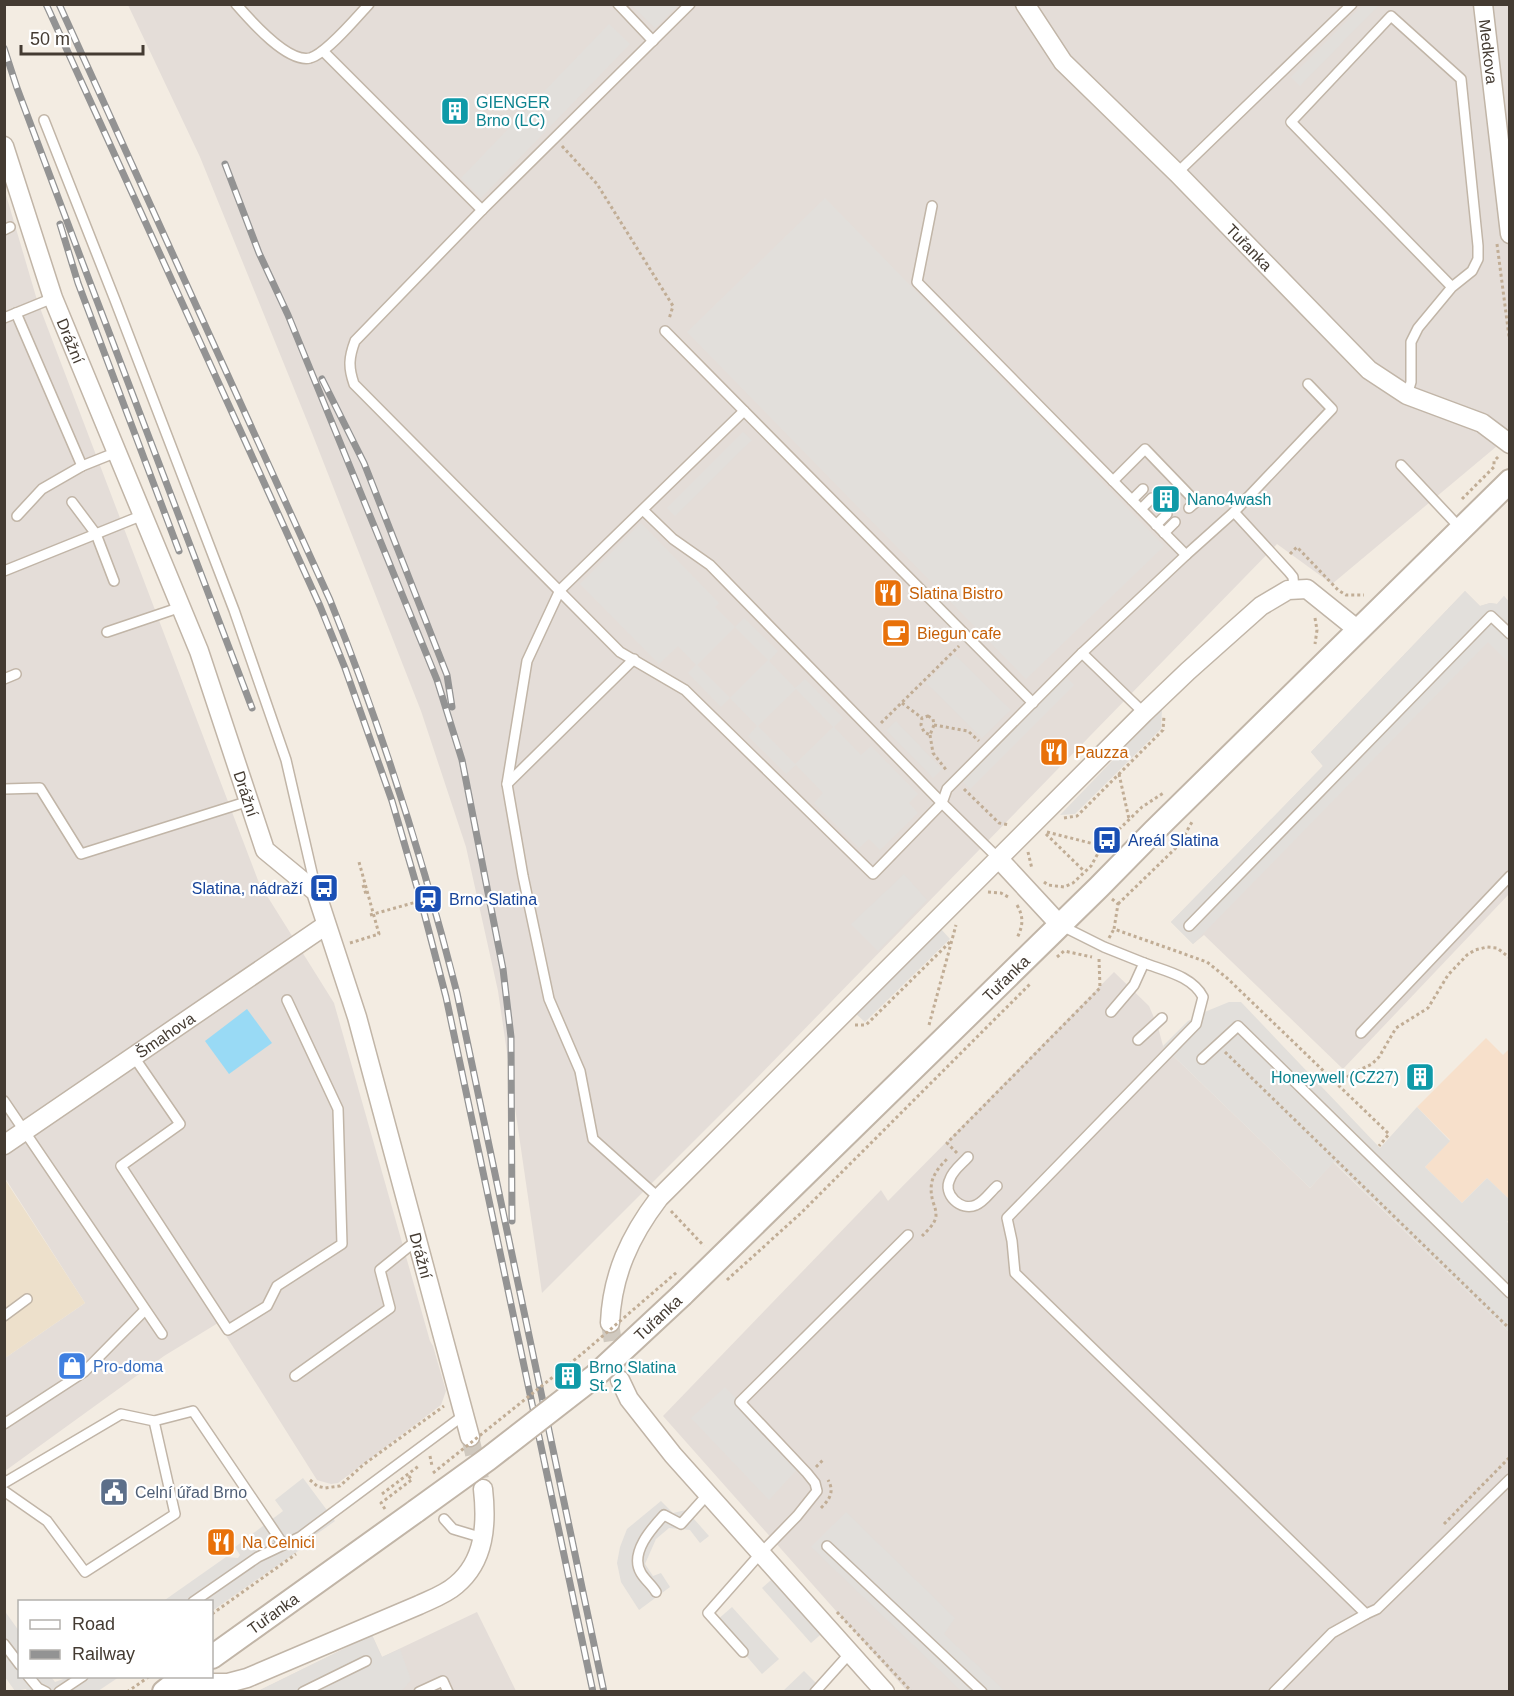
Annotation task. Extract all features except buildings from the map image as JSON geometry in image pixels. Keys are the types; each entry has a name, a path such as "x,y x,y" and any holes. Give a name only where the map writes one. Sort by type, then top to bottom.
{"street":[{"name":"Tuřanka","path":"1025,4 1063,62 1177,173 1369,370 1407,395 1482,423 1506,448"},
{"name":"Medkova","path":"1484,4 1504,134 1509,234"},
{"name":"Drážní","path":"4,146 53,298 199,651 265,850 316,892 357,1017 470,1437"},
{"name":"Tuřanka","path":"213,1656 488,1460 596,1376 1060,925 1092,879 1124,860 1350,624 1454,522 1509,481"},
{"name":"Tuřanka","path":"610,1323 615,1281 625,1252 640,1222 664,1203 998,858 1042,826 1144,713 1261,606 1277,595 1294,589"},
{"path":"1294,589 1307,589 1312,592 1350,624"},
{"path":"998,858 1060,925"},
{"name":"Šmahova","path":"4,1144 326,925"},
{"path":"620,1380 629,1399 646,1423 707,1495 885,1692"},
{"path":"174,1684 228,1683 247,1678 447,1591 462,1579 479,1552 483,1538 485,1508 483,1489"}],"lane":[{"path":"236,4 275,43 294,56 309,58 323,51 369,4"},
{"path":"618,4 653,41"},
{"path":"690,4 482,210 355,340 349,357 349,371 354,384 620,652 685,690 873,874 942,803 947,789 955,780 1082,653 1234,512 1332,409 1308,384"},
{"path":"1177,173 1352,4"},
{"path":"1407,395 1411,382 1411,342 1426,316 1452,287 1472,271 1478,259 1461,79 1391,16 1291,122 1452,287"},
{"path":"323,51 482,210"},
{"path":"44,120 116,300 234,610 286,760 316,892"},
{"path":"933,206 917,282 1186,555"},
{"path":"4,318 53,298"},
{"path":"16,313 82,466"},
{"path":"665,331 1033,702"},
{"path":"664,1203 593,1139 580,1071 549,999 523,876 507,784 527,661 560,590 744,411"},
{"path":"1113,481 1145,449 1160,472 1184,497 1196,502 1189,508"},
{"path":"17,516 42,489 82,466 117,452"},
{"path":"1401,465 1454,522"},
{"path":"1132,500 1143,489"},
{"path":"1141,509 1152,498"},
{"path":"72,502 96,534 114,581"},
{"path":"643,510 673,539 710,566 998,858"},
{"path":"1234,512 1293,577 1294,589"},
{"path":"1156,525 1167,514"},
{"path":"4,571 142,515"},
{"path":"1164,532 1175,522"},
{"path":"107,632 181,607"},
{"path":"1189,926 1491,616 1509,634"},
{"path":"1082,653 1144,713"},
{"path":"507,784 634,659"},
{"path":"4,679 16,674"},
{"path":"4,789 40,788 81,854 249,801"},
{"path":"1361,1033 1509,876"},
{"path":"1060,925 1104,947 1185,979 1198,987 1203,998 1196,1024 1007,1218 1015,1273 1365,1614"},
{"path":"1111,1012 1134,985 1144,963"},
{"path":"134,1057 180,1124 121,1166 228,1330 267,1306 278,1286 342,1244 338,1109 287,1000"},
{"path":"1138,1040 1162,1018"},
{"path":"1202,1059 1238,1026 1509,1293"},
{"path":"4,1101 162,1334"},
{"path":"967,1159 948,1182 953,1200 967,1206 977,1205 997,1186"},
{"path":"743,1652 708,1613 817,1491 815,1483 807,1473 740,1402 908,1235"},
{"path":"295,1376 390,1308 380,1270 417,1240"},
{"path":"4,1316 27,1299"},
{"path":"4,1424 84,1372 145,1310"},
{"path":"4,1483 121,1414 154,1421 193,1411 283,1544"},
{"path":"196,1600 234,1572 300,1536 464,1415"},
{"path":"4,1491 47,1521 85,1572 175,1514 154,1421"},
{"path":"1274,1692 1332,1633 1365,1614 1377,1610 1509,1479"},
{"path":"656,1592 639,1571 639,1553 648,1533 664,1515 681,1524 707,1495"},
{"path":"459,1531 469,1530 474,1526 485,1508"},
{"path":"444,1519 447,1525 459,1531 483,1538"},
{"path":"827,1546 982,1692"},
{"path":"4,1644 18,1662"},
{"path":"815,1692 850,1653"},
{"path":"303,1692 366,1661"},
{"path":"29,1678 38,1688 46,1692"},
{"path":"59,1692 81,1678"},
{"path":"419,1692 443,1681 448,1692"}],"path":[{"path":"555,138 597,184 673,306 665,331"},
{"path":"1454,522 1494,467 1494,461 1506,448"},
{"path":"1281,563 1298,547 1338,591 1346,596 1364,595 1350,624"},
{"path":"1313,615 1317,630 1315,644 1322,637"},
{"path":"877,726 959,646"},
{"path":"901,703 922,718"},
{"path":"1057,819 1077,816 1163,730 1165,708"},
{"path":"922,718 928,716 933,719 934,725 930,735 933,753 955,780 999,823 1011,826 1024,812 1042,826 1118,904"},
{"path":"922,718 921,725 924,732 930,735"},
{"path":"934,725 968,731 986,749"},
{"path":"1119,774 1129,819"},
{"path":"1092,879 1091,866 1102,846 1142,807 1168,789"},
{"path":"967,1159 947,1143 1100,988 1099,959 1114,929 1118,904 1179,845 1192,822"},
{"path":"1042,826 1102,846"},
{"path":"1031,843 1028,857 1035,874"},
{"path":"342,945 379,934 372,915 368,893 363,885 359,862"},
{"path":"1041,880 1048,885 1064,887 1073,882 1092,879"},
{"path":"985,893 1001,893 1015,902 1022,913 1022,927"},
{"path":"372,915 427,900"},
{"path":"929,1025 956,924"},
{"path":"1114,929 1206,962 1227,978 1389,1134 1370,1157"},
{"path":"1338,1085 1351,1074 1372,1064 1379,1057 1396,1028 1428,1008 1448,975 1467,955 1487,947 1497,948 1509,958"},
{"path":"1054,960 1064,951 1078,952 1099,959"},
{"path":"721,1286 801,1213 1037,976"},
{"path":"1221,1049 1509,1329"},
{"path":"664,1203 704,1246"},
{"path":"429,1477 583,1353 677,1272"},
{"path":"310,1480 317,1486 325,1488 340,1486 363,1465 450,1402"},
{"path":"430,1456 432,1466"},
{"path":"819,1510 827,1502 832,1491 829,1481 816,1468 823,1461"},
{"path":"386,1509 381,1503 411,1480 408,1475"},
{"path":"831,1610 840,1614 912,1692"},
{"path":"127,1692 148,1678"}],"shaded area":[{"path":"1364,4 1379,5 1300,86 1291,77"},
{"path":"128,5 1509,5 1509,436 1332,584 1277,544 752,1083 542,1293 498,991 466,847 421,711 312,433 200,157"},
{"path":"631,5 678,5 655,28"},
{"path":"609,24 630,44 481,198 461,178"},
{"path":"4,188 37,300 259,883 334,1003 446,1391 441,1405 338,1483 331,1484 317,1480 218,1323 164,1356 5,1471 5,1358 85,1303 5,1178"},
{"path":"825,198 1164,546 1026,679 687,332"},
{"path":"743,432 752,440 675,516 667,508"},
{"path":"641,523 719,603 715,607 735,627 697,665 730,698 721,707 688,673 696,665 678,646 659,664 580,584"},
{"path":"1465,591 1480,606 1490,603 1497,604 1504,596 1509,602 1509,894 1343,1069 1204,935 1193,944 1171,922 1323,766 1311,752"},
{"path":"1465,591 1480,606 1490,603 1497,604 1504,596 1509,602 1509,663 1488,642 1193,944 1171,922 1323,766 1311,752"},
{"path":"744,618 778,651 769,661 795,688 805,679 843,718 834,727 861,755 871,746 918,794 909,803 918,813 880,850 869,839 859,848 814,803 823,793 796,765 786,774 748,736 757,726 730,698 768,660 735,627","holes":["796,689 833,727 795,764 758,726"]},
{"path":"954,654 1011,710 982,738 926,683"},
{"path":"1066,677 1074,685 970,789 962,781"},
{"path":"1162,709 1161,729 1075,814 1060,815"},
{"path":"896,721 942,769 933,778 886,730"},
{"path":"904,874 927,900 878,951 851,924"},
{"path":"940,928 950,939 865,1022 855,1013"},
{"path":"1114,972 1149,1006 1163,1046 1310,1188 1333,1162 1509,1332 1509,1691 907,1691 663,1416 881,1190 888,1201"},
{"path":"1229,1002 1241,1002 1380,1148 1417,1107 1450,1141 1425,1167 1462,1203 1487,1178 1509,1199 1507,1222 1510,1224 1509,1332 1334,1162 1310,1188 1163,1046 1188,1021"},
{"path":"1486,1038 1503,1055 1509,1049 1509,1199 1487,1178 1462,1203 1425,1167 1450,1140 1417,1107"},
{"path":"4,1178 85,1303 5,1358 4,1358"},
{"path":"725,1387 800,1466 769,1500 691,1418"},
{"path":"303,1478 335,1521 314,1536 314,1540 213,1610 213,1600 165,1600 226,1557 238,1558 240,1555 235,1547 283,1511 275,1500"},
{"path":"661,1501 673,1513 686,1510 709,1536 700,1543 690,1530 669,1528 656,1539 645,1564 653,1576 661,1573 670,1587 639,1610 621,1582 617,1563 620,1547 627,1529"},
{"path":"846,1512 955,1618 944,1634 1005,1691 961,1691 811,1547"},
{"path":"778,1574 827,1629 811,1643 762,1588"},
{"path":"732,1607 779,1659 762,1674 716,1621"},
{"path":"4,1610 18,1630 18,1678 52,1678 55,1682 66,1678 118,1678 98,1691 28,1692 26,1689 15,1691 5,1677"},
{"path":"477,1612 516,1691 256,1692 372,1635 382,1657"},
{"path":"372,1635 382,1657 400,1649 411,1680 402,1691 256,1692"},
{"path":"804,1671 824,1691 782,1692"}],"water":[{"path":"247,1009 272,1043 229,1074 205,1041"}],"tunnel":[{"path":"610,1323 617,1369"},
{"path":"470,1437 480,1479"}],"railway":[{"path":"46,4 320,606 345,668 392,801 446,997 593,1692"},
{"path":"59,4 330,600 367,697 400,795 457,993 604,1692"},
{"path":"4,48 83,264 252,708"},
{"path":"225,164 259,253 288,315 437,680 462,760 503,969 511,1037 512,1221"},
{"path":"60,224 78,283 179,551"},
{"path":"322,379 364,463 447,675 452,707"}],"place":[{"name":"GIENGER Brno (LC)","path":"455,111"},
{"name":"Nano4wash","path":"1166,499"},
{"name":"Slatina Bistro","path":"888,593"},
{"name":"Biegun cafe","path":"896,633"},
{"name":"Pauzza","path":"1054,752"},
{"name":"Areál Slatina","path":"1107,840"},
{"name":"Slatina, nádraží","path":"324,888"},
{"name":"Brno-Slatina","path":"428,899"},
{"name":"Honeywell (CZ27)","path":"1420,1077"},
{"name":"Pro-doma","path":"72,1366"},
{"name":"Brno Slatina St. 2","path":"568,1376"},
{"name":"Celní úřad Brno","path":"114,1492"},
{"name":"Na Celnici","path":"221,1542"}]}
